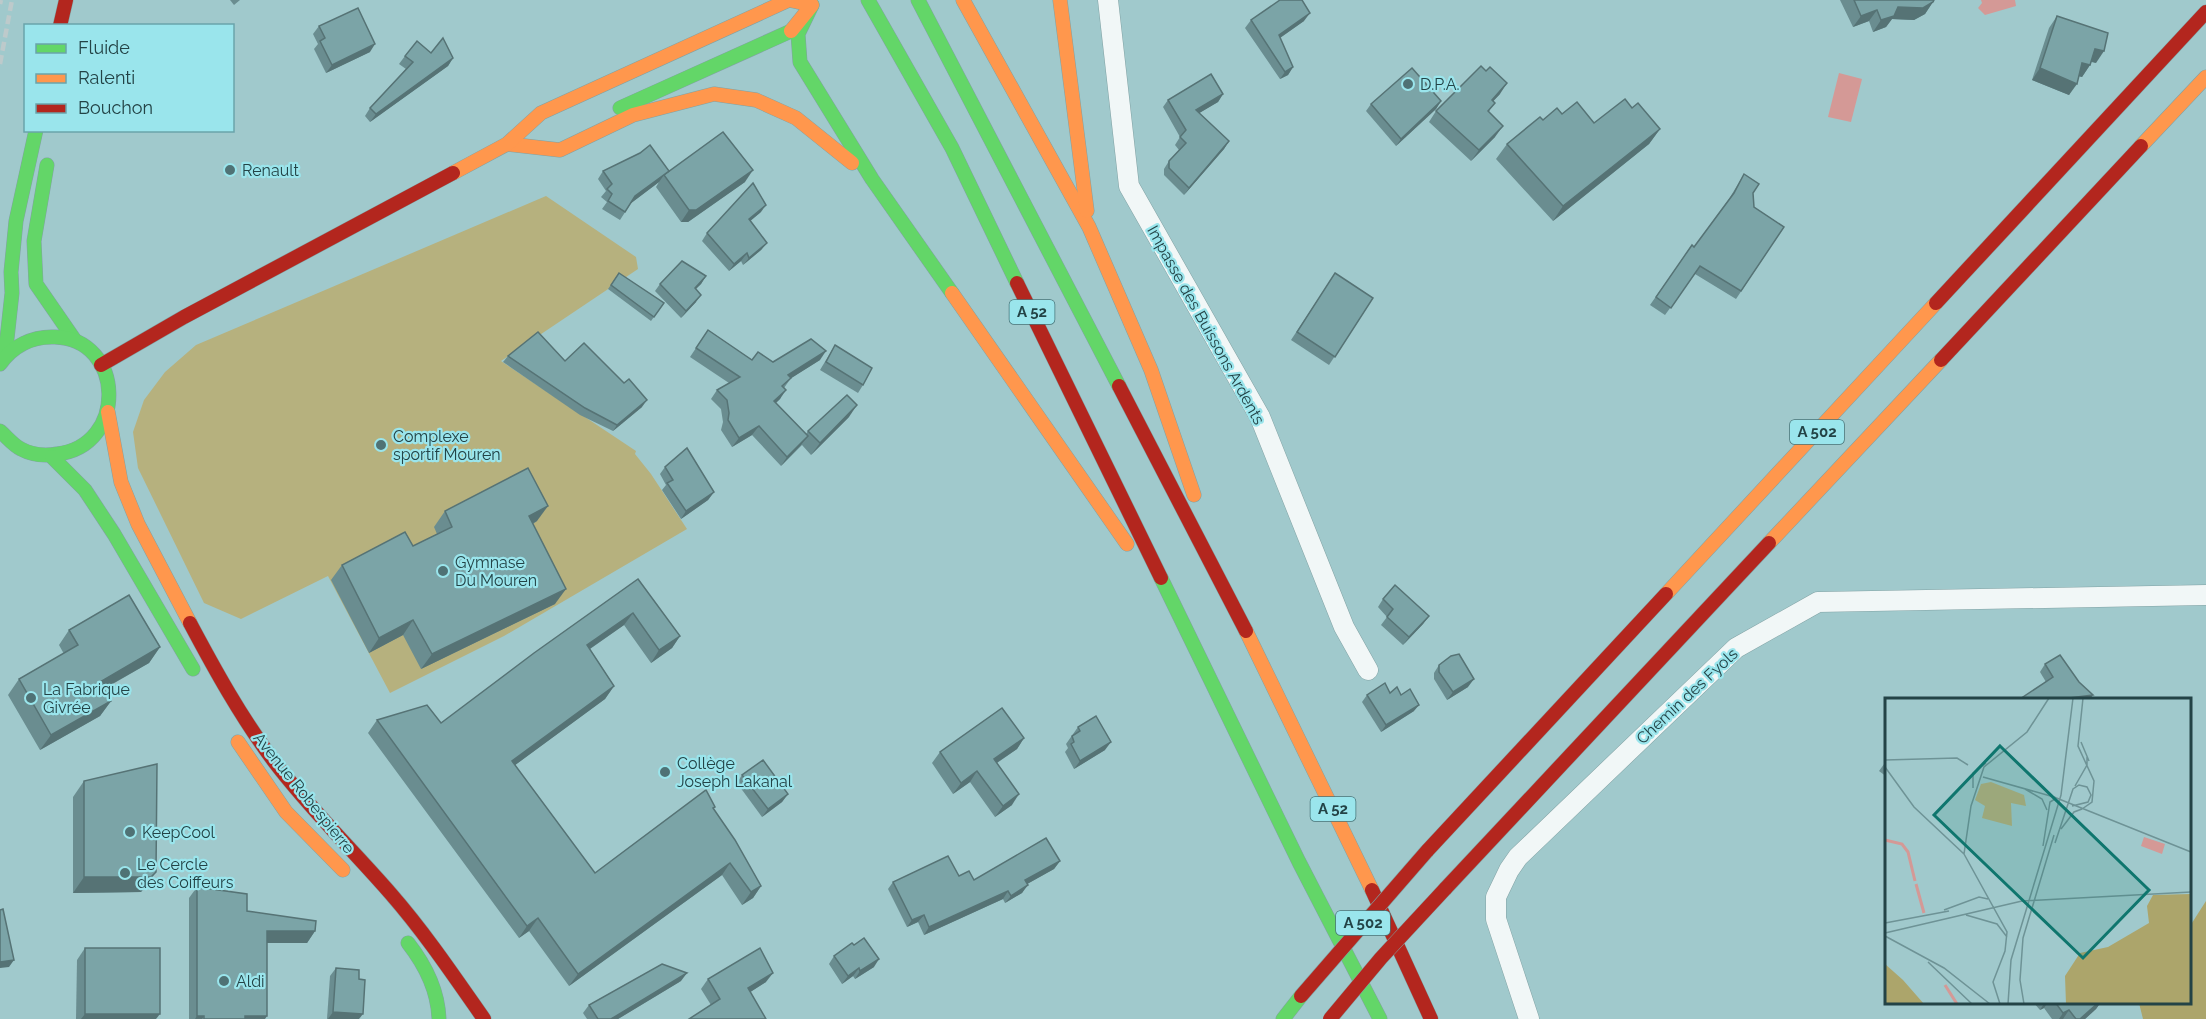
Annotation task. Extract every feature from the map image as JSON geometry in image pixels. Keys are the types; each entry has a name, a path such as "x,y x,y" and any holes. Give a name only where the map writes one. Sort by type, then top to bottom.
{"main road":[{"path":"60,24 66,0"},
{"path":"50,150 34,241 36,284 74,339 84,345 101,364 507,144 541,113 789,0 813,5"},
{"name":"A 52","path":"868,0 952,148 1299,862 1380,1019"},
{"name":"A 52","path":"918,0 1230,601 1347,839 1431,1019"},
{"path":"963,0 1089,227 1151,370 1230,601"},
{"path":"1060,0 1089,227"},
{"path":"813,5 798,34 800,62 872,179 1187,630"},
{"path":"507,144 554,137 792,31 813,5"},
{"name":"A 502","path":"1283,1019 1427,851 2206,12"},
{"name":"A 502","path":"1330,1019 1381,958 1445,889 2206,77"},
{"path":"507,144 560,150 633,116 714,94 756,100 796,118 872,179"},
{"path":"2,360 12,293 11,272 16,221 36,132"},
{"path":"2,360 21,343 41,337 74,339"},
{"name":"Avenue Robespierre","path":"101,364 110,396 108,412 121,482 138,524 163,574 219,677 273,760 338,837 398,902 431,943 484,1019"},
{"path":"0,431 15,446 33,454 52,457 71,453 87,444 100,429 108,412"},
{"path":"52,457 85,490 114,534 199,678"},
{"name":"Avenue Robespierre","path":"231,732 286,812 355,882"},
{"path":"400,934 416,952 430,976 440,1009 440,1019"}],"street":[{"name":"Impasse des Buissons Ardents","path":"1108,0 1129,186 1260,417 1344,627 1368,670"},
{"name":"Chemin des Fyols","path":"1529,1019 1496,919 1496,897 1509,870 1518,857 1736,648 1818,602 2206,595"}],"shaded area":[{"path":"1981,0 2015,0 2016,6 1985,15 1978,8 1982,3"},
{"path":"1839,73 1862,79 1851,122 1828,117"},
{"name":"Complexe sportif Mouren","path":"546,196 636,257 638,269 501,361 636,451 635,454 687,529 504,636 390,693 328,576 241,619 204,603 138,468 133,432 144,400 165,372 196,345"},
{"path":"2206,901 2206,1019 2143,1019 2139,1004 2191,1004 2191,924"}],"building":[{"path":"1280,0 1302,0 1310,13 1279,35 1293,67 1285,72 1251,20"},
{"path":"1854,0 1934,0 1923,8 1898,7 1894,16 1881,20 1877,10 1861,16"},
{"path":"358,8 375,44 332,65 320,41 325,38 319,26"},
{"path":"2057,16 2108,33 2104,51 2095,49 2090,65 2082,63 2077,84 2040,68"},
{"path":"443,38 453,58 376,114 370,108 413,62 405,56 417,41 431,53"},
{"path":"1481,66 1486,71 1490,67 1507,83 1492,100 1495,103 1488,111 1503,126 1479,150 1436,111"},
{"path":"1412,68 1441,101 1401,139 1371,104"},
{"path":"1211,74 1223,94 1196,110 1229,141 1189,188 1169,168 1169,161 1186,143 1180,137 1186,130 1168,100"},
{"path":"1625,99 1632,108 1638,103 1660,129 1563,206 1507,144 1540,117 1543,120 1557,108 1562,114 1577,102 1594,123"},
{"path":"723,132 753,170 696,210 689,210 664,175"},
{"path":"650,145 669,171 635,196 625,212 608,201 612,194 607,189 612,184 603,171 640,153"},
{"path":"1744,174 1759,184 1753,193 1754,207 1784,227 1741,291 1700,266 1671,308 1656,297 1692,245 1694,247 1734,193"},
{"path":"753,183 766,205 749,219 767,243 749,258 747,253 734,264 707,233"},
{"path":"682,261 706,276 695,288 701,295 686,311 660,284"},
{"path":"619,273 664,303 654,317 611,285"},
{"path":"1335,273 1373,298 1335,357 1297,332"},
{"path":"708,330 752,360 758,352 773,362 811,339 826,351 788,375 791,378 782,386 786,390 774,401 808,436 787,457 759,426 739,438 728,420 727,400 717,390 740,377 696,348"},
{"path":"538,332 565,361 584,343 624,383 629,379 647,400 617,425 585,408 508,356"},
{"path":"835,345 872,368 863,385 826,362"},
{"path":"847,395 857,405 820,443 808,431"},
{"path":"687,448 714,492 686,511 667,483 673,480 665,467"},
{"name":"Gymnase Du Mouren","path":"528,468 548,506 529,516 566,589 432,654 413,620 379,638 342,565 405,532 413,546 452,527 445,511"},
{"path":"638,579 680,636 659,650 633,613 587,645 614,686 512,761 595,873 706,790 715,807 713,808 735,840 761,886 751,892 730,863 578,974 538,918 527,926 377,720 427,705 441,723"},
{"path":"1395,585 1429,616 1409,637 1387,617 1393,609 1383,599"},
{"path":"129,595 160,647 100,682 111,701 51,735 19,679 78,645 69,630"},
{"path":"1459,654 1474,679 1453,692 1439,672 1439,665 1451,656"},
{"path":"2060,655 2079,682 2093,695 2069,698 2022,698 2053,677 2045,664"},
{"path":"1385,683 1390,693 1397,687 1401,695 1410,689 1419,705 1386,725 1367,695"},
{"path":"1002,708 1024,738 994,759 1019,794 1003,806 977,771 961,783 940,752"},
{"path":"1096,716 1111,742 1080,761 1071,744 1074,742 1072,736 1080,731 1078,727"},
{"path":"763,760 788,794 768,809 742,775"},
{"path":"157,764 156,872 151,877 84,877 84,781"},
{"path":"1046,838 1060,861 1025,880 1028,885 1011,896 1008,891 929,927 924,915 912,920 893,882 948,856 959,876 969,871 974,880"},
{"name":"Aldi","path":"197,887 247,894 247,911 316,921 315,931 267,931 267,1016 245,1016 245,1019 204,1019 204,1016 197,1016"},
{"path":"3,909 14,960 0,962 0,910"},
{"path":"864,938 879,959 848,976 834,956 852,943 854,945"},
{"path":"85,948 160,948 160,1014 85,1014"},
{"path":"760,948 773,973 748,988 766,1019 689,1019 720,999 708,979"},
{"path":"662,964 687,973 611,1019 598,1019 589,1005"},
{"path":"336,968 359,970 359,979 365,980 363,1014 333,1012"},
{"path":"2056,1004 2097,1004 2080,1019 2076,1019 2069,1010 2063,1013"}],"railway":[{"path":"0,4 1,0"},
{"path":"0,64 12,0"}],"traffic: fast":[{"path":"868,0 952,148 1017,283"},
{"path":"918,0 1119,386"},
{"path":"812,5 798,34 800,62 872,179 952,293"},
{"path":"620,108 791,31"},
{"path":"5,357 12,293 11,272 16,221 36,132"},
{"path":"47,165 34,241 36,284 74,339"},
{"path":"0,364 17,347 31,340 55,337 78,342 95,355 105,373 109,393 106,414 96,433 80,447 57,454 34,454 18,447 0,431"},
{"path":"52,457 85,490 114,534 193,669"},
{"path":"1161,578 1299,862 1380,1019"},
{"path":"408,943 430,979 439,1019"},
{"path":"1283,1019 1301,996"}],"traffic: slow":[{"path":"453,173 507,144 541,113 789,0 812,5 791,31"},
{"path":"963,0 1089,227 1151,370 1194,495"},
{"path":"1060,0 1087,211"},
{"path":"2141,146 2206,77"},
{"path":"507,144 560,150 633,115 714,94 756,100 796,118 852,163"},
{"path":"952,293 1127,544"},
{"path":"1666,594 1936,303"},
{"path":"1769,543 1941,360"},
{"path":"108,412 121,482 138,524 190,623"},
{"path":"1246,631 1372,890"},
{"path":"238,742 286,812 343,870"}],"traffic: jam":[{"path":"60,24 66,0"},
{"path":"1936,303 2206,12"},
{"path":"1941,360 2141,146"},
{"path":"101,365 184,317 453,173"},
{"path":"1017,283 1161,578"},
{"path":"1119,386 1246,631"},
{"path":"1445,889 1769,543"},
{"path":"1427,851 1666,594"},
{"path":"190,623 229,693 273,760 301,795 404,909 484,1019"},
{"path":"1301,996 1427,851"},
{"path":"1330,1019 1381,958 1445,889"},
{"path":"1372,890 1431,1019"}],"place":[{"name":"D.P.A.","path":"1408,84"},
{"name":"Renault","path":"230,170"},
{"name":"Complexe sportif Mouren","path":"381,445"},
{"name":"Gymnase Du Mouren","path":"443,571"},
{"name":"La Fabrique Givrée","path":"31,698"},
{"name":"Collège Joseph Lakanal","path":"665,772"},
{"name":"KeepCool","path":"130,832"},
{"name":"Le Cercle des Coiffeurs","path":"125,873"},
{"name":"Aldi","path":"224,981"}]}
